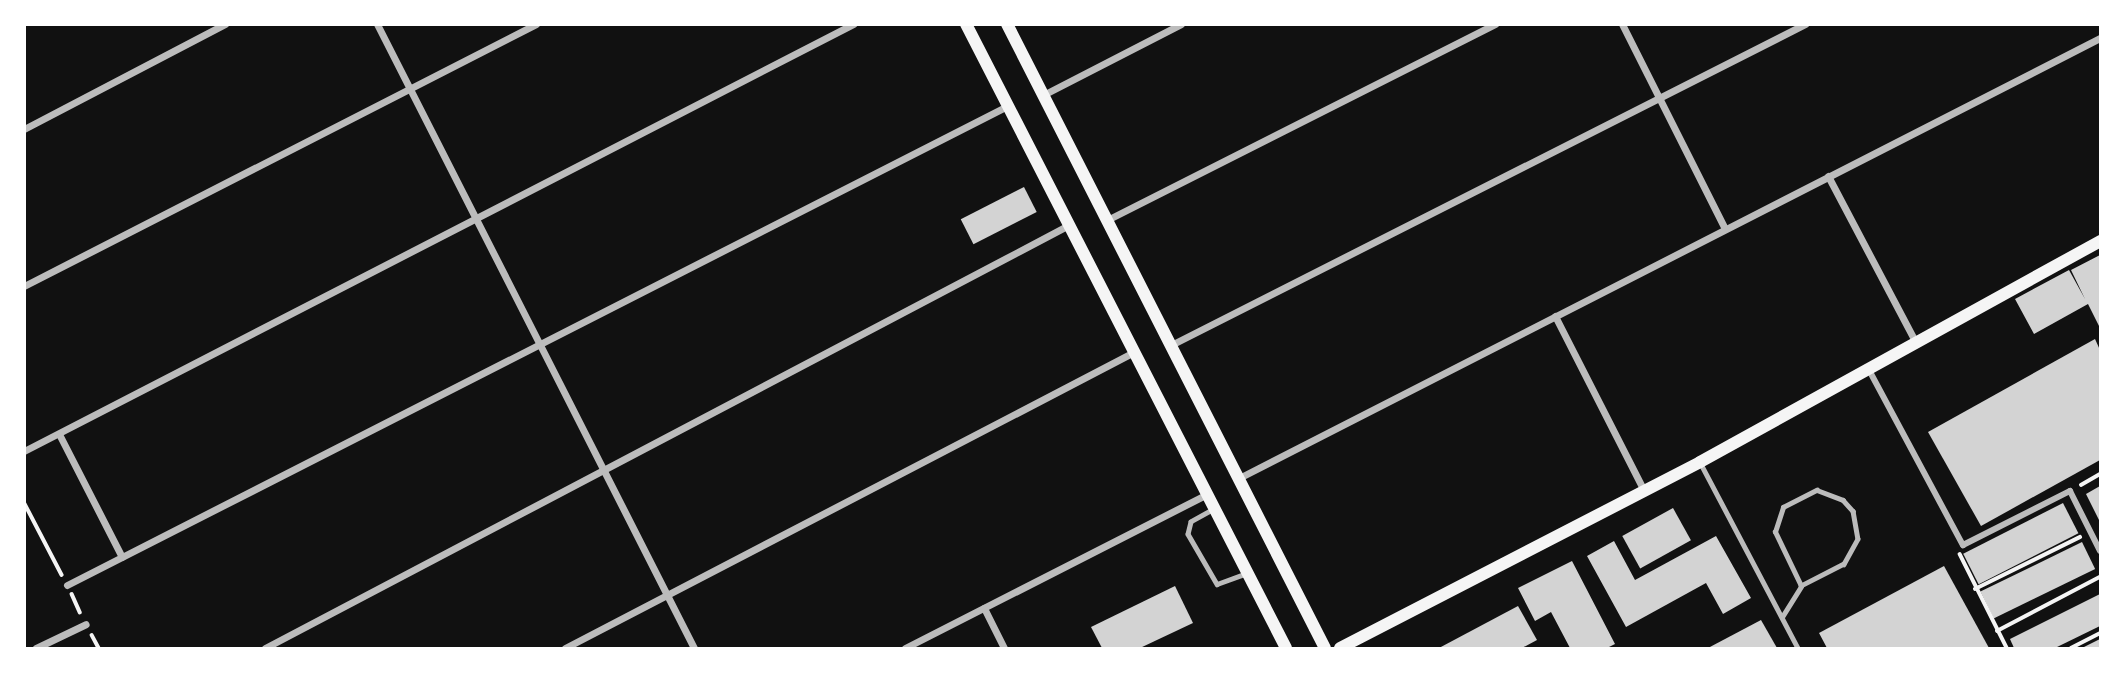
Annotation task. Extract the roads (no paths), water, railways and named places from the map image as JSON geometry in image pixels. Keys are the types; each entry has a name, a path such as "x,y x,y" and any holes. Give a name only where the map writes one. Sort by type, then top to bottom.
{"main road":[{"path":"966,24 1286,649"},
{"path":"1007,24 1325,649"},
{"path":"1340,649 1700,462 2101,240"}],"street":[{"path":"24,129 225,24"},
{"path":"377,24 694,649"},
{"path":"24,286 536,24"},
{"path":"24,451 853,24"},
{"path":"1043,95 1181,24"},
{"path":"1107,220 1495,24"},
{"path":"1171,345 1805,24"},
{"path":"1623,28 1725,229"},
{"path":"1239,478 2101,38"},
{"path":"67,585 1007,106"},
{"path":"1828,176 1915,341"},
{"path":"265,649 603,468 1069,225"},
{"path":"1555,316 1644,491"},
{"path":"565,649 1134,352"},
{"path":"1868,368 1963,545 2070,491 2101,551"},
{"path":"59,433 122,557"},
{"path":"905,649 1207,494"},
{"path":"984,608 1004,649"},
{"path":"36,649 86,624"}],"lane":[{"path":"1700,462 1798,649"},
{"path":"1782,617 1801,586 1844,564 1858,539 1853,511 1831,493 1804,492 1777,519 1777,544 1801,586"},
{"path":"1214,509 1191,522 1188,534 1217,584 1247,573"}]}
